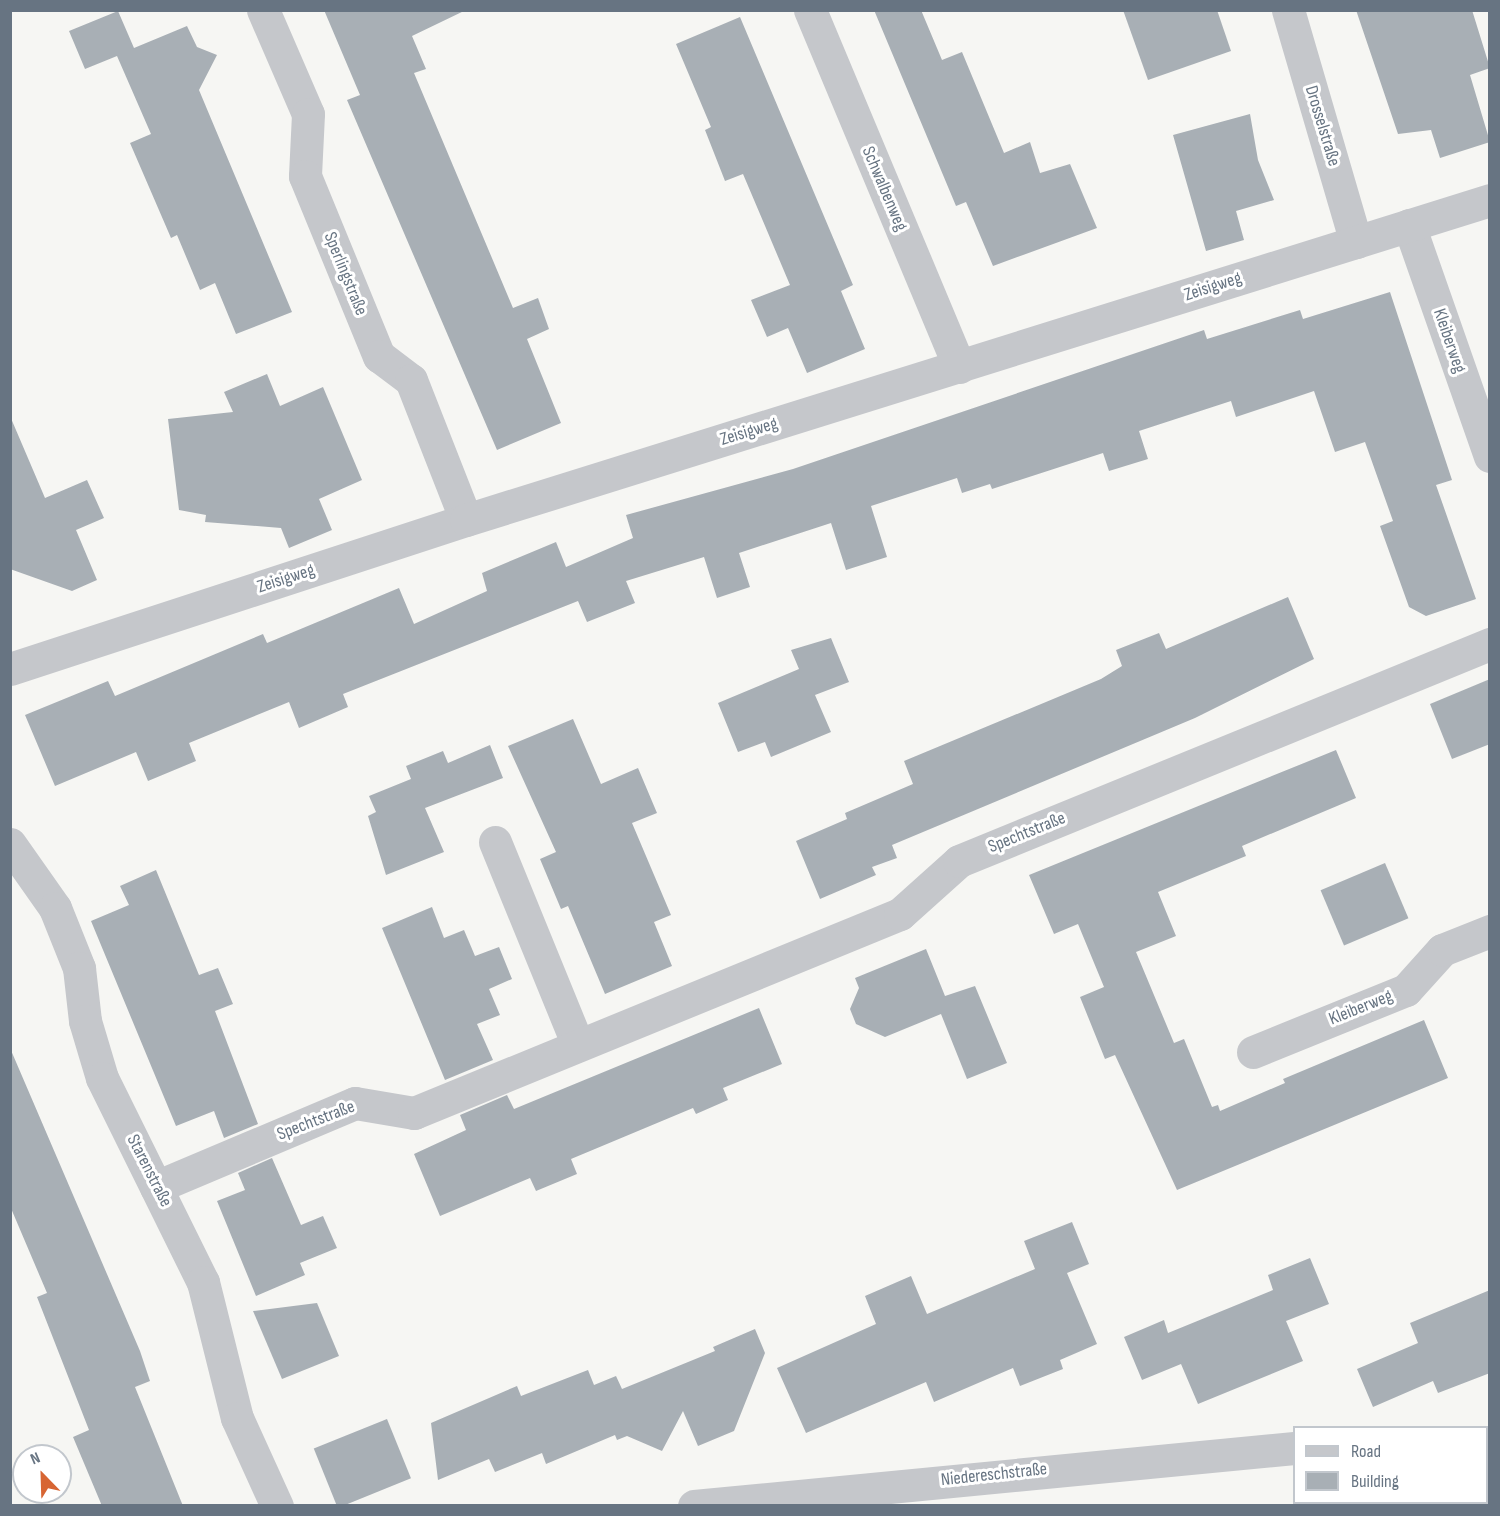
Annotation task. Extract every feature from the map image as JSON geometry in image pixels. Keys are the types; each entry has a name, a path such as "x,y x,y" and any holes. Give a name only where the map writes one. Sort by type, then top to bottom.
{"street":[{"name":"Sperlingstraße","path":"263,10 308,114 305,176 379,356 411,380 466,520"},
{"name":"Schwalbenweg","path":"810,10 959,367"},
{"name":"Drosselstraße","path":"1288,10 1356,242"},
{"name":"Zeisigweg","path":"10,669 466,520 1490,200"},
{"name":"Kleiberweg","path":"1409,225 1490,456"},
{"name":"Spechtstraße","path":"156,1187 355,1103 414,1113 900,914 959,861 1490,644"},
{"path":"495,842 578,1045"},
{"name":"Starenstraße","path":"10,844 55,908 79,968 85,1021 102,1078 203,1282 237,1418 277,1506"},
{"name":"Kleiberweg","path":"1253,1052 1406,990 1442,950 1490,931"},
{"name":"Niedereschstraße","path":"694,1506 1293,1448"}],"building":[{"path":"324,10 466,10 412,36 426,69 414,73 513,308 538,298 549,329 527,339 561,423 497,450 347,100 360,95"},
{"path":"874,10 921,10 942,60 962,52 1004,153 1030,142 1040,173 1070,164 1097,228 993,266 966,202 956,206"},
{"path":"1123,10 1217,10 1231,51 1148,80"},
{"path":"1356,10 1472,10 1490,68 1470,75 1490,142 1440,158 1431,130 1398,134"},
{"path":"118,11 134,48 187,26 197,47 217,55 199,90 292,312 236,334 215,283 200,290 177,235 171,238 130,143 151,134 117,56 85,69 69,31"},
{"path":"740,17 853,285 841,291 865,349 807,373 788,328 767,337 751,300 790,285 743,174 725,181 705,130 711,127 676,44"},
{"path":"1250,114 1258,160 1274,200 1236,211 1244,240 1206,251 1173,135"},
{"path":"1390,292 1452,480 1436,485 1476,599 1426,616 1409,607 1380,526 1393,521 1365,442 1335,452 1314,391 1236,417 1231,401 1139,431 1148,459 1109,471 1103,453 992,489 990,484 962,493 957,478 871,506 887,557 846,570 831,523 739,553 750,587 717,598 704,557 626,581 635,603 587,622 578,601 343,694 348,707 299,728 289,702 189,743 196,761 148,781 136,752 55,786 25,715 108,681 115,696 263,634 267,643 399,588 414,624 487,591 482,573 556,542 566,567 633,538 626,515 793,469 1204,330 1207,339 1300,310 1303,319"},
{"path":"267,374 280,406 323,387 362,480 319,499 332,530 289,548 281,528 205,522 206,515 179,510 168,419 233,412 224,392"},
{"path":"10,416 45,498 87,480 104,518 76,530 97,580 72,591 10,569"},
{"path":"1288,597 1314,659 1195,718 892,845 897,858 872,867 876,875 820,899 796,841 847,819 845,813 913,784 904,761 1101,679 1122,666 1116,650 1159,633 1166,649"},
{"path":"831,638 849,682 815,695 831,732 771,757 765,742 738,752 718,703 799,669 791,650"},
{"path":"1490,679 1490,744 1452,759 1430,704"},
{"path":"573,719 601,784 638,768 657,813 632,823 671,915 654,922 672,966 605,994 568,906 561,909 540,859 556,852 508,746"},
{"path":"490,745 503,778 425,808 444,852 386,875 368,816 376,812 369,796 411,779 406,766 443,751 448,763"},
{"path":"1336,750 1356,798 1242,846 1246,856 1158,892 1176,936 1136,952 1174,1043 1184,1039 1212,1107 1218,1105 1220,1111 1285,1083 1283,1079 1424,1020 1448,1078 1177,1190 1115,1055 1105,1059 1080,997 1104,987 1078,924 1054,934 1029,875"},
{"path":"1385,863 1408,918 1344,946 1321,890"},
{"path":"156,870 199,975 218,968 233,1004 215,1011 258,1124 224,1138 214,1111 176,1126 91,921 129,905 120,886"},
{"path":"432,907 444,938 464,930 475,956 499,947 512,979 489,989 500,1015 477,1024 493,1060 445,1080 382,928"},
{"path":"926,949 945,996 975,986 1007,1063 967,1079 941,1014 885,1037 856,1024 850,1009 859,988 855,978"},
{"path":"759,1008 782,1064 723,1088 728,1100 696,1114 693,1108 571,1159 577,1174 536,1191 530,1178 440,1216 414,1154 466,1130 460,1115 507,1095 514,1109"},
{"path":"10,1048 140,1351 150,1381 135,1387 183,1506 102,1506 73,1437 89,1430 37,1297 47,1293 10,1206"},
{"path":"272,1158 301,1225 323,1216 337,1248 300,1263 305,1275 256,1296 217,1201 245,1190 238,1173"},
{"path":"1072,1222 1089,1264 1067,1273 1097,1344 1060,1360 1063,1369 1020,1386 1013,1368 934,1402 926,1382 806,1433 777,1368 876,1324 865,1296 911,1276 927,1314 1035,1269 1024,1241"},
{"path":"1310,1258 1329,1304 1286,1321 1303,1361 1198,1404 1181,1364 1142,1380 1124,1337 1164,1320 1168,1333 1273,1290 1268,1275"},
{"path":"1490,1290 1490,1373 1438,1393 1433,1381 1373,1407 1357,1369 1418,1343 1410,1323"},
{"path":"317,1303 339,1356 282,1379 253,1311"},
{"path":"755,1329 765,1353 734,1431 698,1446 683,1411 662,1451 627,1436 617,1440 615,1435 546,1464 542,1453 495,1472 489,1459 438,1480 431,1423 517,1386 521,1396 588,1370 594,1385 616,1376 622,1389 715,1351 713,1347"},
{"path":"387,1419 411,1478 343,1506 337,1506 314,1449"}]}
